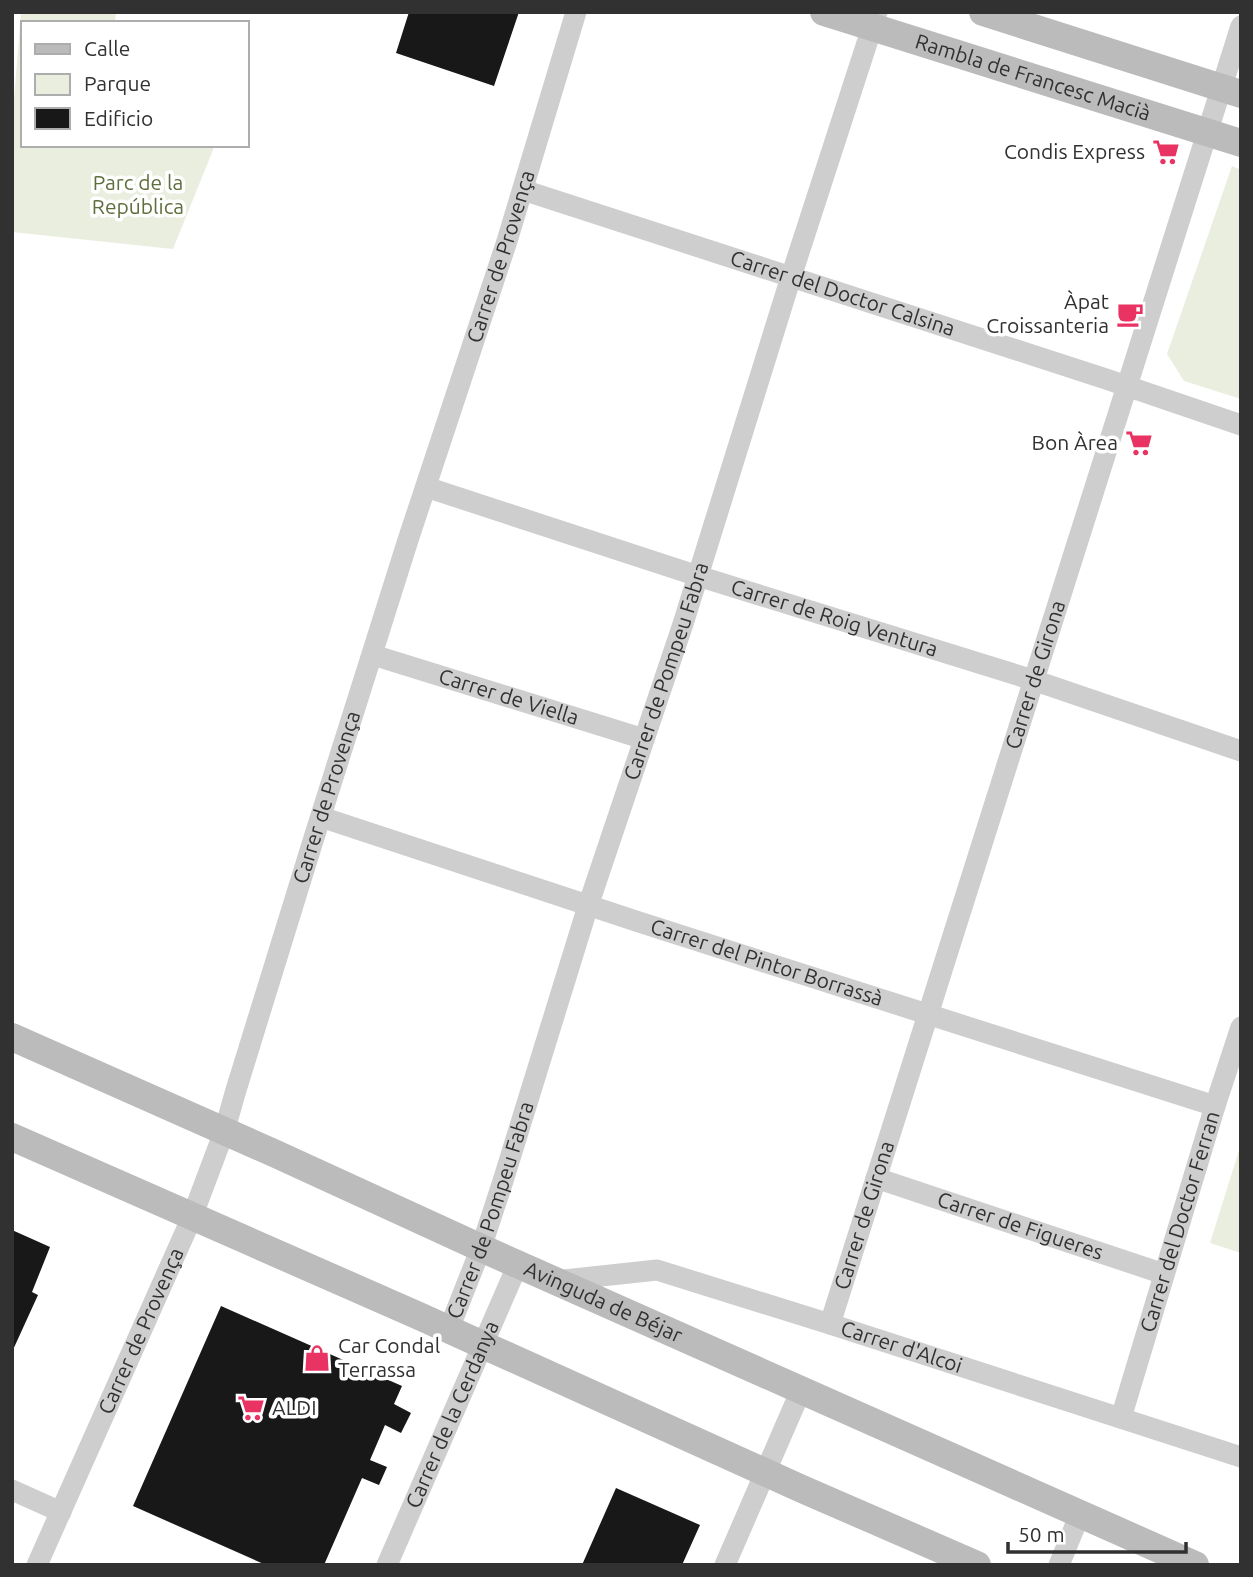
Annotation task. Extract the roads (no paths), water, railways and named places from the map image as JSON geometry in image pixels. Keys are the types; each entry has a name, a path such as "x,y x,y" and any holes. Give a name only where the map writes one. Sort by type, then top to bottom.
{"main road":[{"name":"Rambla de Francesc Macià","path":"824,12 875,20 1241,143"},
{"path":"999,15 1231,91"},
{"name":"Avinguda de Béjar","path":"12,1037 1195,1565"},
{"path":"12,1137 977,1565"}],"street":[{"name":"Carrer de Provença","path":"37,1565 192,1217 224,1132 321,817 523,190 576,12"},
{"name":"Carrer de Pompeu Fabra","path":"449,1329 481,1248 588,906 698,576 875,20"},
{"name":"Carrer de Girona","path":"830,1324 1207,132 1231,91 1241,26"},
{"name":"Carrer del Doctor Calsina","path":"523,190 1241,425"},
{"name":"Carrer de Roig Ventura","path":"426,487 698,576 1033,680 1241,751"},
{"name":"Carrer de Viella","path":"373,655 644,738"},
{"name":"Carrer del Pintor Borrassà","path":"321,817 588,906 1215,1105"},
{"name":"Carrer del Doctor Ferran","path":"1121,1418 1241,1027"},
{"name":"Carrer de Figueres","path":"876,1178 1164,1273"},
{"name":"Carrer de la Cerdanya","path":"387,1565 518,1264"},
{"name":"Carrer d'Alcoi","path":"555,1281 657,1270 1241,1457"},
{"path":"724,1565 801,1391"},
{"path":"12,1490 61,1511"},
{"path":"1059,1565 1080,1514"}],"place":[{"name":"Condis Express","path":"1166,152"},
{"name":"Àpat Croissanteria","path":"1130,314"},
{"name":"Bon Àrea","path":"1139,443"},
{"name":"Car Condal Terrassa","path":"317,1358"},
{"name":"ALDI","path":"251,1408"}],"park label":[{"name":"Parc de la República","path":"138,195"}]}
